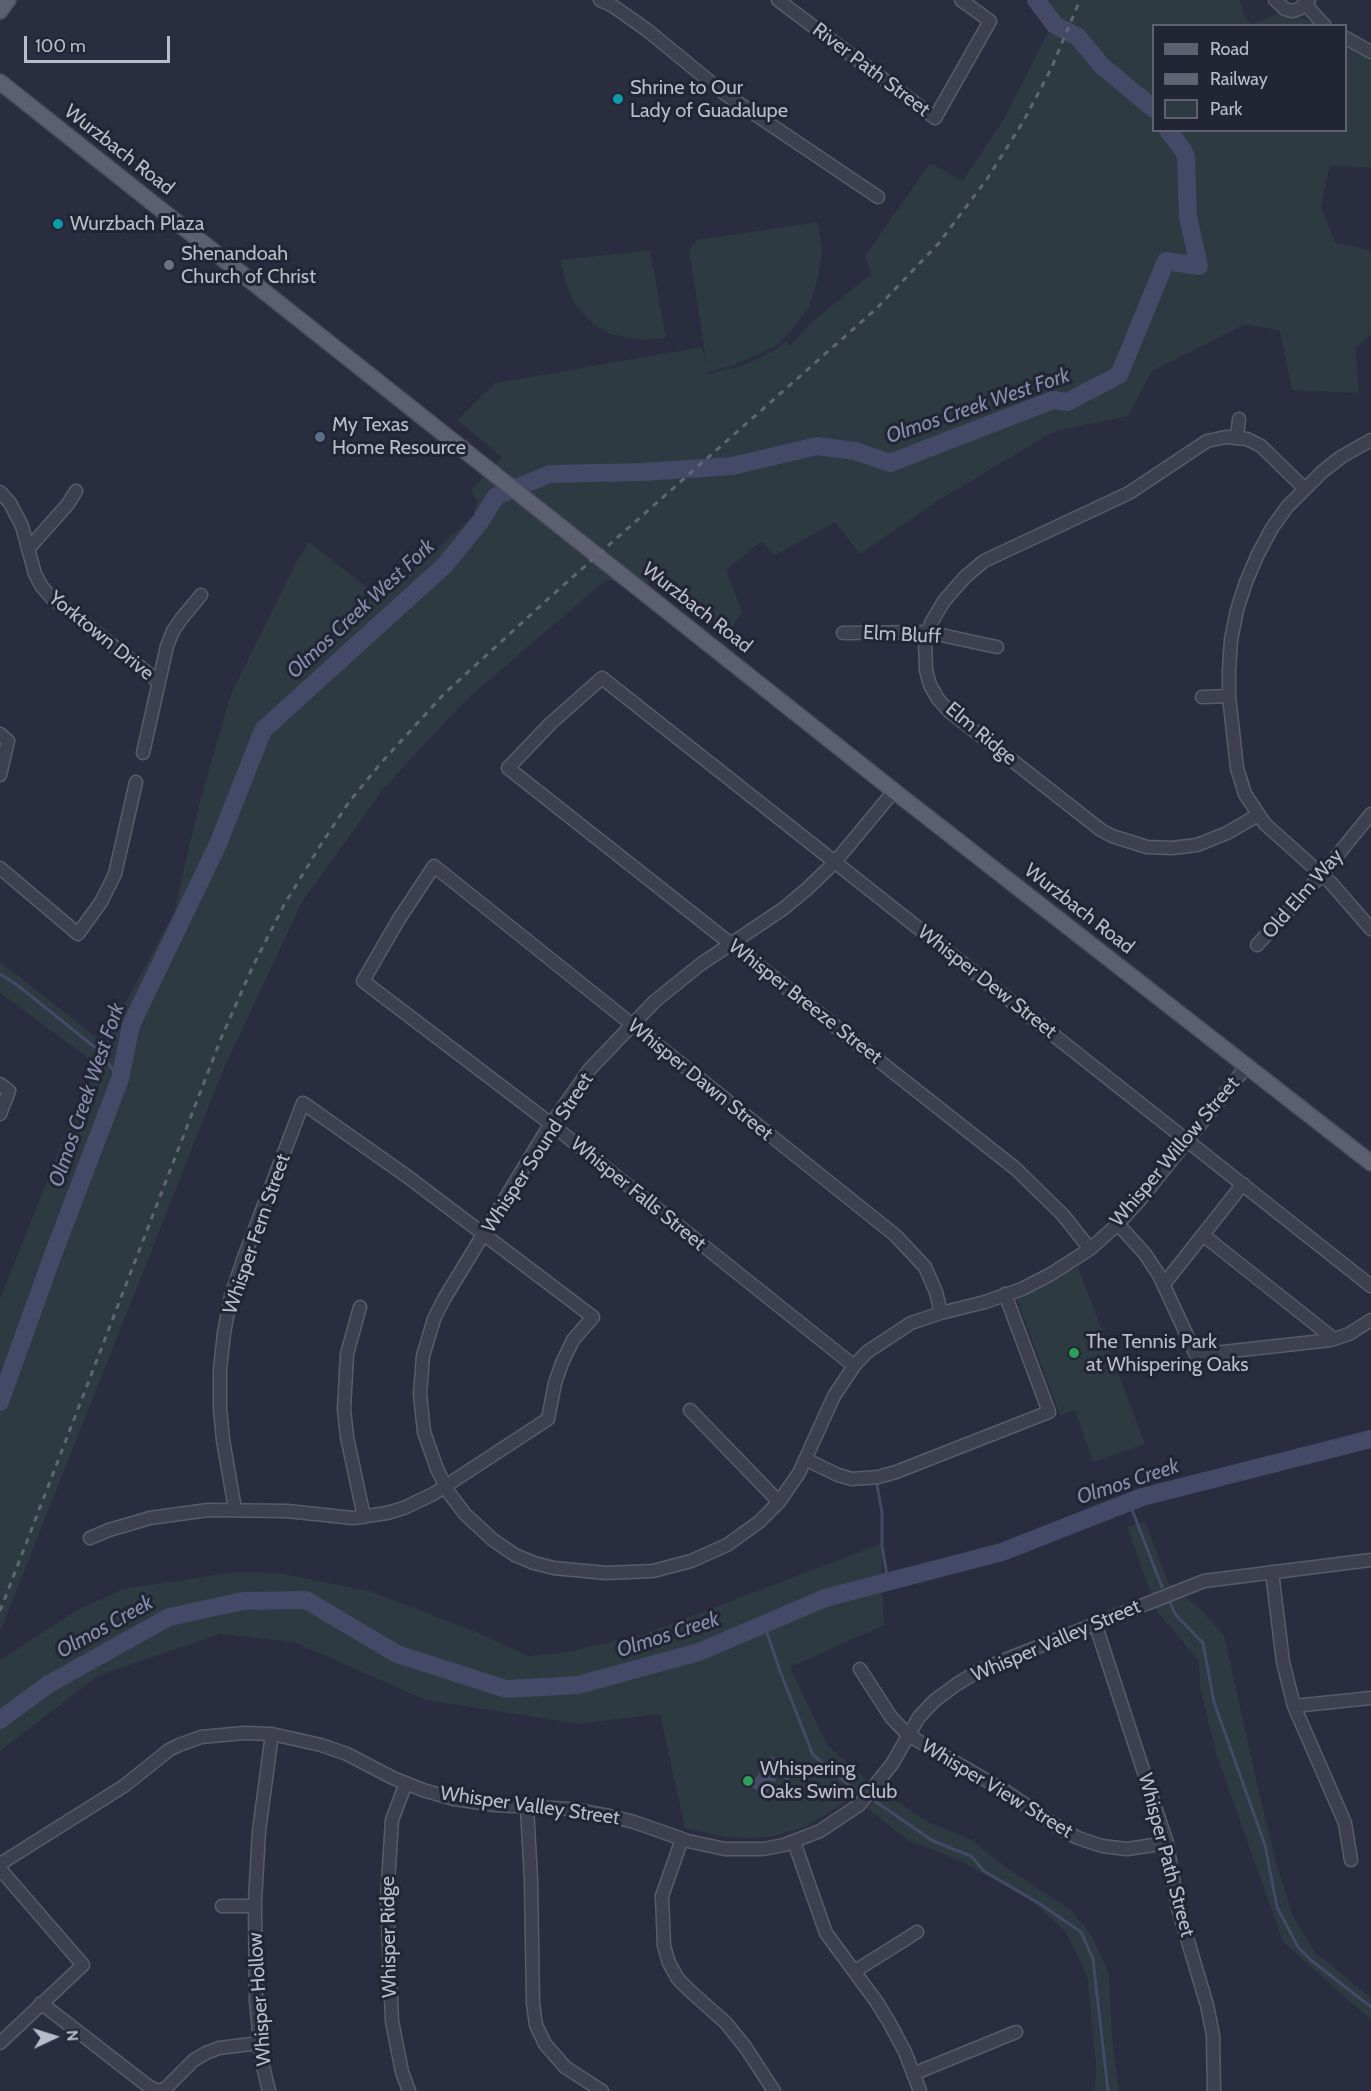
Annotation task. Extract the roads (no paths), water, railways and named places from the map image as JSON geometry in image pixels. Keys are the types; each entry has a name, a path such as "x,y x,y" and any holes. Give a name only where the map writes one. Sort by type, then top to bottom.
{"main road":[{"path":"0,11 8,0"},
{"name":"Wurzbach Road","path":"0,82 894,791 1371,1163"}],"street":[{"path":"600,0 613,6 647,30 725,94 878,197"},
{"name":"River Path Street","path":"778,0 935,118 990,21 961,0"},
{"path":"1275,0 1285,9 1292,11 1307,3 1323,24"},
{"path":"1347,39 1371,52"},
{"path":"1239,419 1237,437 1261,446 1304,488"},
{"name":"Elm Ridge","path":"1237,437 1207,441 1129,494 984,561 965,577 944,602 927,632 924,654 930,685 949,711 1101,830 1112,836 1147,847 1172,848 1197,845 1227,833 1258,815"},
{"path":"1371,440 1341,457 1304,488 1272,528 1246,582 1231,640 1229,696 1237,768 1245,794 1258,815 1276,836 1322,874 1371,929"},
{"path":"28,549 68,504 76,491"},
{"name":"Yorktown Drive","path":"0,492 10,502 22,526 35,574 42,587 52,598 159,682"},
{"path":"143,753 167,646 173,631 201,596"},
{"name":"Elm Bluff","path":"843,633 927,632 996,647"},
{"name":"Whisper Breeze Street","path":"602,678 551,723 508,768 1017,1169 1063,1215 1090,1249"},
{"name":"Whisper Dew Street","path":"602,678 1371,1286"},
{"path":"1203,697 1229,696"},
{"path":"0,775 4,738"},
{"path":"0,868 78,933 101,902 115,874 136,783"},
{"name":"Whisper Sound Street","path":"446,1486 429,1451 421,1413 420,1375 423,1356 444,1299 551,1124 589,1070 633,1027 655,1001 731,944 783,909 835,862 894,791"},
{"name":"Old Elm Way","path":"1257,945 1322,874 1371,814"},
{"name":"Whisper Falls Street","path":"434,866 399,919 363,981 551,1124 854,1366"},
{"name":"Whisper Dawn Street","path":"434,866 895,1235 925,1267 936,1292 941,1313"},
{"name":"Whisper Willow Street","path":"446,1486 465,1514 481,1530 515,1555 554,1568 606,1573 653,1570 691,1561 728,1545 779,1502 799,1473 834,1395 867,1352 911,1323 1005,1294 1052,1274 1090,1249 1118,1224 1246,1067"},
{"path":"0,1114 4,1087"},
{"name":"Whisper Fern Street","path":"235,1509 222,1440 220,1408 220,1370 224,1333 231,1296 243,1260 303,1103 485,1234"},
{"path":"1164,1284 1243,1184"},
{"path":"1118,1224 1145,1254 1164,1284 1196,1356 1334,1340 1349,1334 1371,1320"},
{"path":"90,1538 109,1530 172,1513 235,1509 287,1511 335,1518 364,1517 404,1508 446,1486 548,1419 555,1383 562,1363 573,1341 593,1317 485,1234"},
{"path":"1203,1235 1334,1340"},
{"path":"805,1459 838,1475 852,1479 878,1477 1049,1412 1005,1294"},
{"path":"360,1307 347,1354 344,1409 347,1437 364,1517"},
{"path":"690,1410 779,1502"},
{"name":"Whisper Valley Street","path":"0,1864 123,1786 169,1750 216,1735 272,1734 321,1745 347,1754 406,1783 454,1798 495,1805 571,1809 644,1825 706,1846 744,1850 763,1849 794,1842 820,1831 859,1805 892,1764 919,1717 934,1701 973,1674 1204,1581 1371,1560"},
{"path":"1272,1572 1283,1662 1294,1706 1345,1823 1352,1860"},
{"name":"Whisper Path Street","path":"1095,1623 1167,1843 1178,1908 1207,2005 1213,2035 1214,2091"},
{"name":"Whisper View Street","path":"860,1669 891,1717 908,1735 1005,1791 1061,1829 1078,1838 1102,1846 1126,1849 1167,1843"},
{"path":"1294,1706 1371,1698"},
{"name":"Whisper Hollow","path":"269,2091 259,2043 255,1906 259,1830 272,1734"},
{"name":"Whisper Ridge","path":"406,1783 392,1820 387,1899 392,2021 402,2072 409,2091"},
{"path":"527,1806 533,2003 536,2025 551,2052 565,2067 602,2091"},
{"path":"682,1839 662,1896 664,1946 669,1963 678,1979 726,2024 746,2048 774,2091"},
{"path":"794,1842 826,1933 889,2022 905,2052 920,2091"},
{"path":"0,1869 83,1965 0,2043"},
{"name":"Whisper Hollow","path":"222,1906 255,1906"},
{"path":"855,1971 917,1932"},
{"path":"41,2003 148,2086 158,2091 166,2088 194,2060 206,2053 219,2048 259,2043"},
{"path":"913,2074 1016,2032"}],"water":[{"path":"771,1756 794,1772 788,1781 779,1775 765,1796 750,1786"}],"waterway":[{"name":"Olmos Creek West Fork","path":"1036,0 1055,25 1078,37 1102,66 1152,107"},
{"name":"Olmos Creek West Fork","path":"0,1402 120,1079 131,1025 218,844 263,730 445,565 480,522 496,496 550,474 644,472 732,466 817,446 855,451 890,463 1053,400 1067,402 1119,375 1166,261 1199,266 1188,217 1186,157 1170,132"},
{"path":"0,974 16,984 97,1049 120,1079"},
{"name":"Olmos Creek","path":"0,1720 49,1684 169,1617 243,1601 306,1600 397,1654 506,1689 578,1685 699,1652 825,1598 1002,1552 1142,1497 1371,1439"},
{"path":"877,1485 882,1512 882,1546 888,1582"},
{"path":"1129,1502 1162,1587"},
{"path":"1170,1603 1176,1615 1203,1643 1214,1702 1265,1845 1277,1907 1298,1947 1312,1961 1371,2007"},
{"path":"764,1624 813,1755 863,1794"},
{"path":"869,1797 933,1841 971,1856 984,1871 1040,1904 1081,1932 1093,1959 1108,2091"}],"railway":[{"path":"0,1611 222,1036 253,966 284,905 349,802 444,694 549,598 876,309 939,243 987,179 1023,122 1051,69 1080,0"}],"place":[{"name":"Shrine to Our Lady of Guadalupe","path":"618,99"},
{"name":"Wurzbach Plaza","path":"58,224"},
{"name":"Shenandoah Church of Christ","path":"169,265"},
{"name":"My Texas Home Resource","path":"320,437"},
{"name":"The Tennis Park at Whispering Oaks","path":"1074,1353"},
{"name":"Whispering Oaks Swim Club","path":"748,1781"}]}
